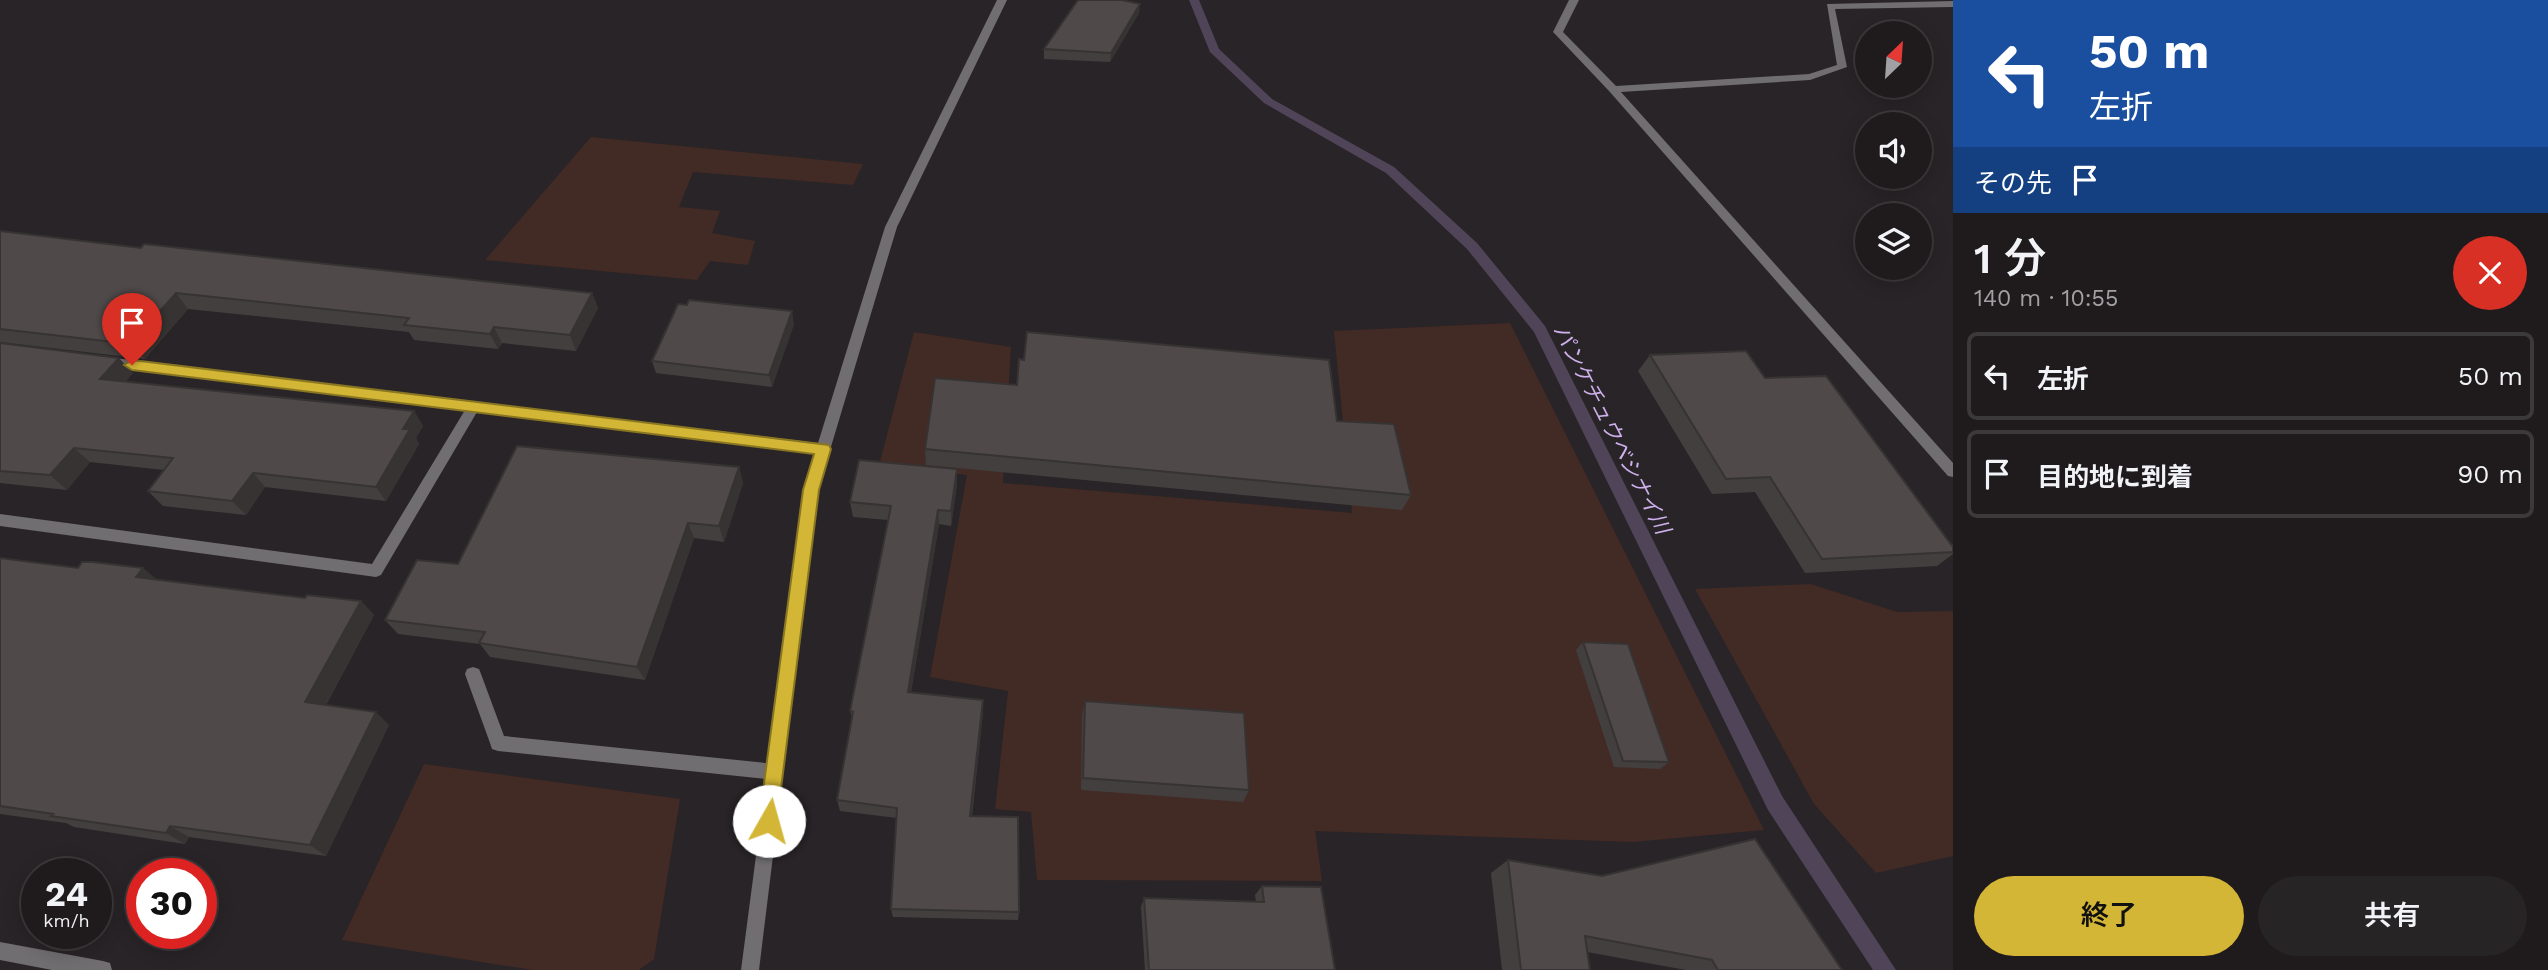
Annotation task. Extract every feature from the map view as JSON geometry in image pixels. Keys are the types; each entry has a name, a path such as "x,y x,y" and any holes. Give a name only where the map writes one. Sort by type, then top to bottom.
{"street":[{"path":"750,970 811,490 891,227 1002,0"},
{"path":"1574,0 1558,32 1613,89 1953,472"},
{"path":"1613,89 1811,77 1842,67 1830,6 1953,4"},
{"path":"95,360 823,449"},
{"path":"0,520 376,570 474,406"},
{"path":"473,674 498,743 775,772"},
{"path":"0,951 103,970"}],"shaded area":[{"path":"591,137 863,164 853,185 693,172 679,207 720,211 712,233 755,241 748,265 710,261 697,280 485,260"},
{"path":"1510,323 1764,830 1633,842 1315,831 1322,881 1037,880 1031,812 995,809 1008,691 930,677 967,475 879,465 914,332 1011,347 1003,483 1352,513 1334,331"},
{"path":"1811,584 1897,612 1953,611 1953,856 1876,873 1814,804 1695,589"},
{"path":"424,764 680,799 654,959 639,970 533,970 342,940"}],"building":[{"path":"1078,0 1122,0 1140,4 1111,53 1044,49"},
{"path":"0,231 141,248 144,244 592,293 570,335 494,327 490,334 404,325 409,318 176,293 131,344 0,329"},
{"path":"689,300 792,311 769,375 652,361 678,304 687,305"},
{"path":"1027,332 1329,360 1337,421 1394,424 1411,495 925,449 935,378 1017,385 1019,359 1024,360"},
{"path":"0,343 119,358 100,379 414,411 403,429 410,429 376,487 253,473 232,501 148,491 173,458 74,448 50,475 0,471"},
{"path":"1746,351 1765,378 1826,376 1953,547 1953,552 1822,559 1770,477 1726,479 1650,355"},
{"path":"517,446 739,467 719,526 688,523 637,667 479,643 485,632 385,620 417,560 458,564"},
{"path":"859,460 957,469 951,511 938,510 908,692 983,700 970,816 1018,817 1019,912 891,909 897,808 837,800 853,712 850,711 891,506 850,502"},
{"path":"0,558 78,568 82,562 93,562 143,568 136,577 305,598 307,595 361,601 305,702 376,712 310,845 170,826 166,833 0,806"},
{"path":"1583,642 1628,644 1669,762 1623,761"},
{"path":"1085,701 1244,713 1249,790 1083,778"},
{"path":"1755,839 1842,970 1718,970 1712,960 1585,936 1590,970 1521,970 1508,860 1602,876"},
{"path":"1262,886 1321,887 1335,970 1149,970 1144,898 1264,902"}],"waterway":[{"name":"パンケチュウベシナイ川","path":"1194,0 1214,50 1268,101 1390,170 1472,246 1540,330 1775,803 1885,970"}],"route":[{"path":"132,365 823,449 811,490 769,821"}]}
